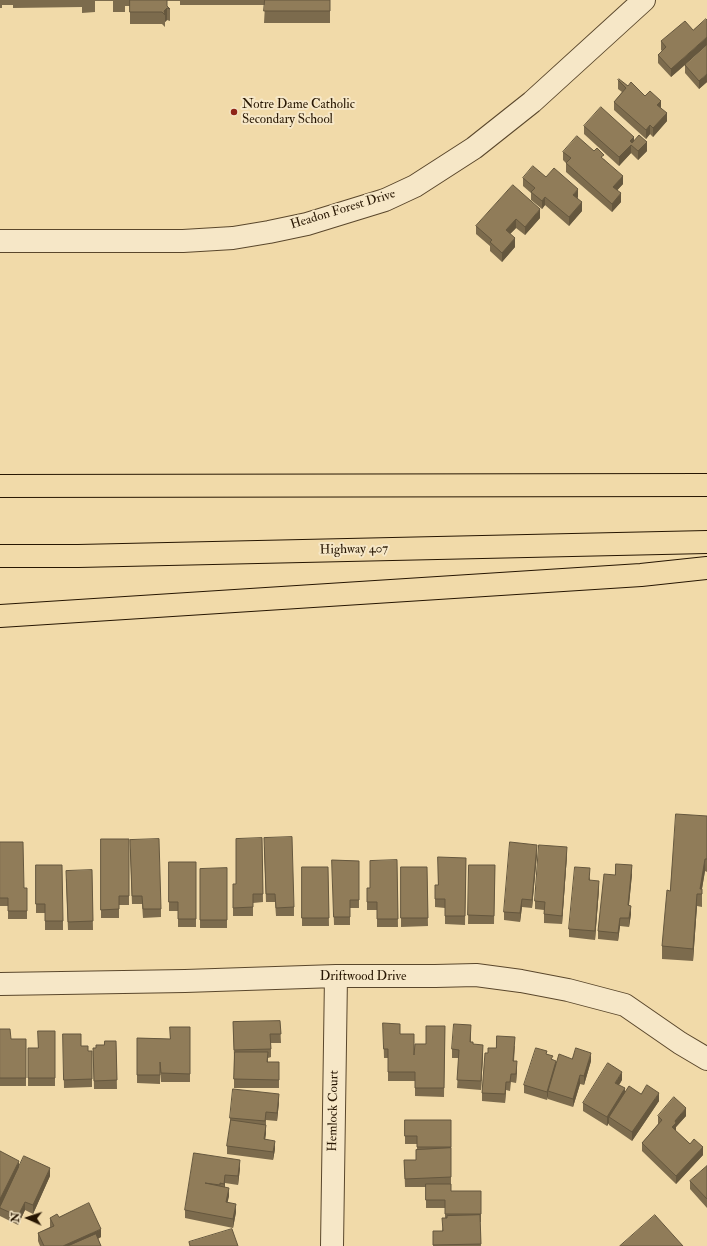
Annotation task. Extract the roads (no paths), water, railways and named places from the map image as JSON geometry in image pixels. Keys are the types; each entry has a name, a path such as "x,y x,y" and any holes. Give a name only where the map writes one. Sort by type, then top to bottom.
{"highway":[{"path":"0,486 707,485"},
{"name":"Highway 407","path":"0,556 707,542"},
{"path":"0,616 626,576 707,568"}],"street":[{"name":"Headon Forest Drive","path":"0,241 183,240 233,238 307,224 385,200 415,186 474,148 532,102 644,0"},
{"name":"Driftwood Drive","path":"0,984 178,981 336,976 476,975 521,981 568,990 625,1005 680,1043 707,1059"},
{"name":"Hemlock Court","path":"332,1246 336,976"}],"place":[{"name":"Notre Dame Catholic Secondary School","path":"234,112"}]}
